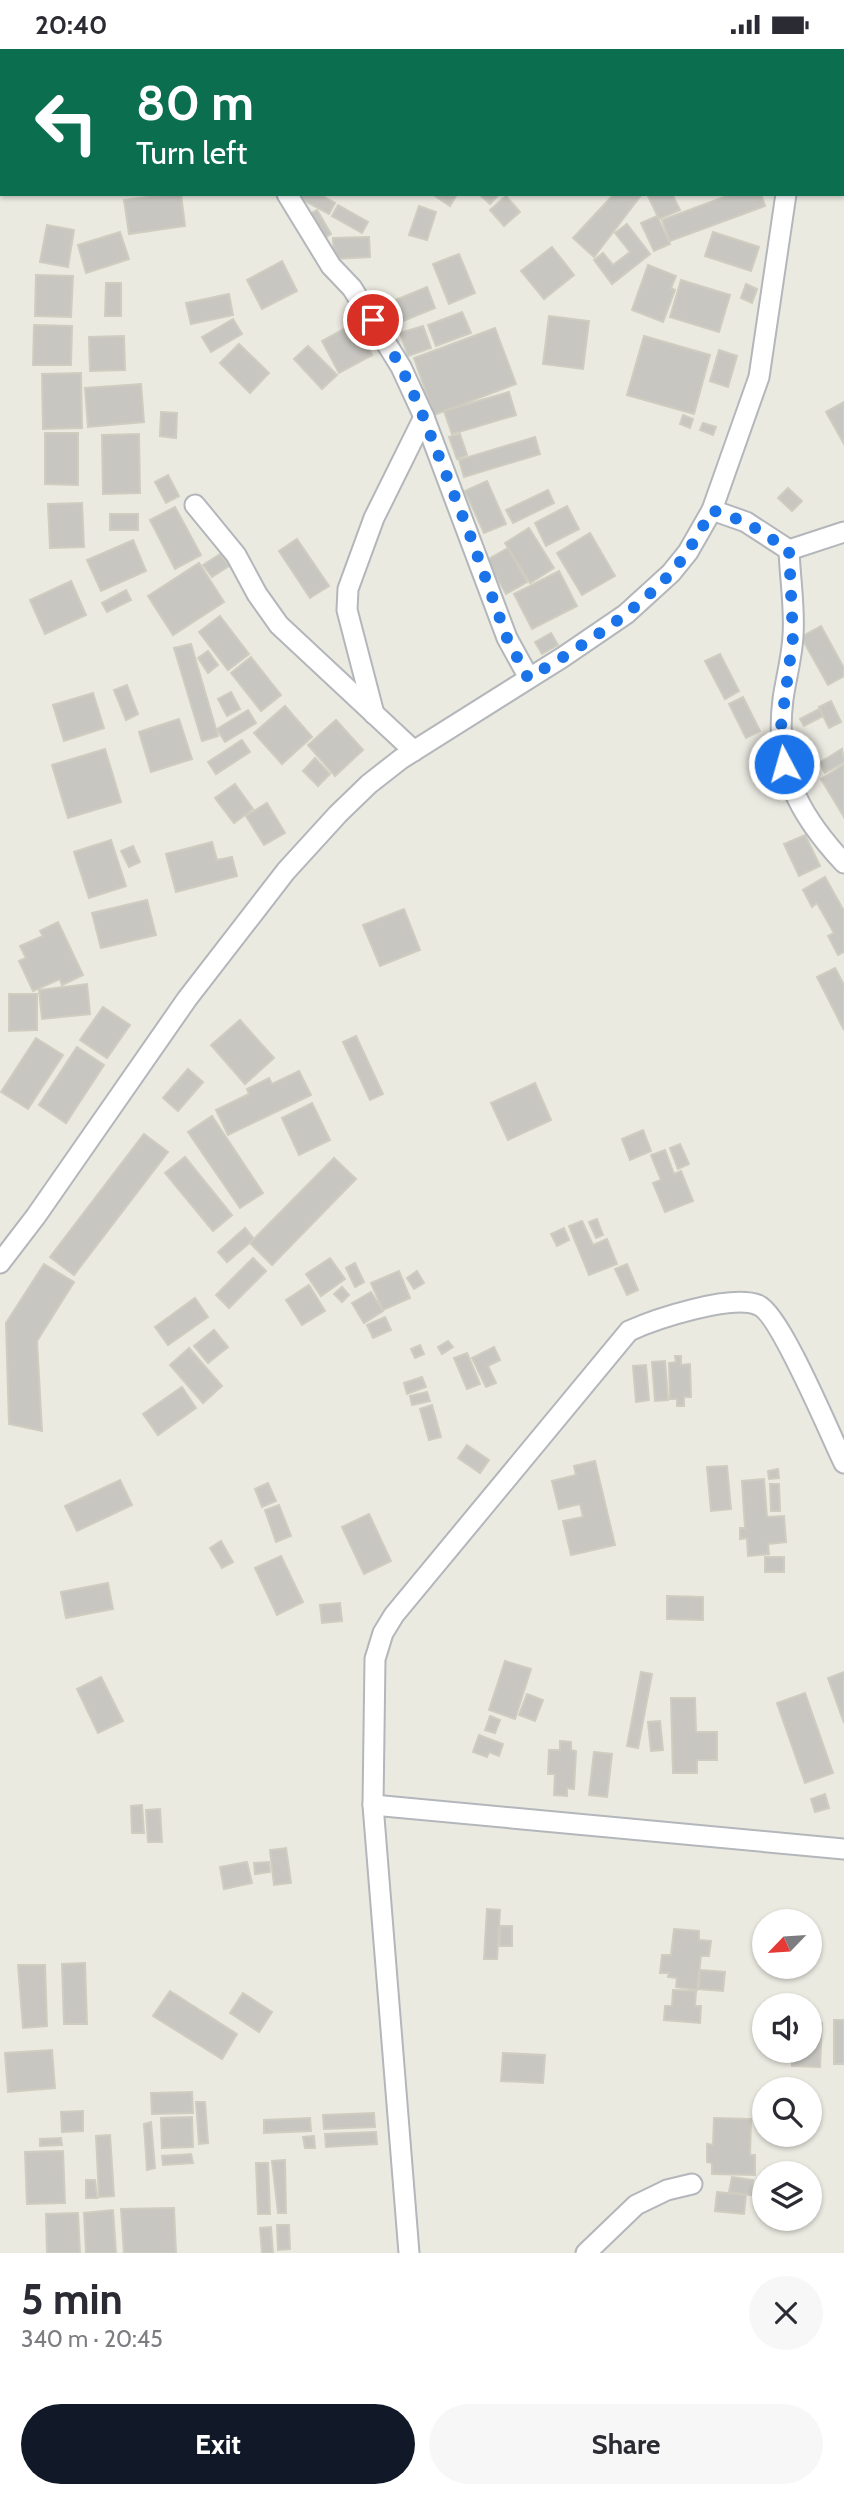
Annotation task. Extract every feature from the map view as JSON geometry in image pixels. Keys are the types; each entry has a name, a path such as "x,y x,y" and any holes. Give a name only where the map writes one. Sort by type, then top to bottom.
{"street":[{"path":"288,196 331,266 352,288 384,336 424,417 507,638 528,678"},
{"path":"0,1263 36,1216 187,999 286,871 338,814 369,784 414,751 626,614 671,573 688,552 712,510 759,377 786,196"},
{"path":"374,715 347,610 348,589 374,518 424,417"},
{"path":"195,505 236,555 257,594 279,625 414,751"},
{"path":"712,510 746,522 789,550"},
{"path":"789,550 844,533"},
{"path":"789,550 793,637 780,734 784,764 790,785 804,813 844,863"},
{"path":"410,2253 373,1805 375,1659 383,1633 394,1615 629,1331 653,1320 741,1303 757,1304 765,1309 787,1343 844,1464"},
{"path":"373,1805 844,1849"},
{"path":"586,2253 636,2205 667,2190 692,2184"}],"building":[{"path":"181,196 185,226 129,234 124,200"},
{"path":"296,196 323,196 335,203 329,214"},
{"path":"435,196 456,196 450,206"},
{"path":"481,196 497,196 490,204"},
{"path":"506,196 520,212 504,226 490,210"},
{"path":"612,196 640,196 594,257 573,238"},
{"path":"648,196 673,196 680,210 659,219"},
{"path":"727,196 762,196 765,206 670,241 662,220"},
{"path":"338,205 368,222 362,233 332,216"},
{"path":"419,206 436,212 427,240 409,235"},
{"path":"317,210 331,234 318,242 304,217"},
{"path":"657,216 670,244 654,251 641,223"},
{"path":"627,224 650,254 612,284 594,260 603,253 613,265 630,252 615,233"},
{"path":"47,225 74,230 68,267 40,262"},
{"path":"120,232 129,259 86,273 78,245"},
{"path":"713,232 759,247 751,271 705,256"},
{"path":"369,237 370,257 334,259 333,238"},
{"path":"552,247 574,275 544,299 521,271"},
{"path":"459,254 475,293 449,304 433,264"},
{"path":"282,261 297,291 262,309 247,280"},
{"path":"648,265 676,276 671,288 675,290 663,322 632,310"},
{"path":"36,275 73,276 71,317 35,316"},
{"path":"681,280 730,295 719,332 670,317"},
{"path":"106,283 121,283 121,316 105,316"},
{"path":"746,284 757,289 752,303 741,298"},
{"path":"427,287 435,308 396,324 388,303"},
{"path":"229,294 233,315 191,324 186,303"},
{"path":"462,312 471,333 436,346 428,325"},
{"path":"549,316 589,321 583,369 543,364"},
{"path":"233,319 242,334 211,352 202,337"},
{"path":"355,323 372,355 339,373 322,341"},
{"path":"34,325 72,326 71,365 33,365"},
{"path":"423,326 431,348 408,356 400,333"},
{"path":"495,328 516,384 434,415 414,358"},
{"path":"124,336 125,370 90,371 89,337"},
{"path":"644,336 710,355 694,414 627,395"},
{"path":"239,344 269,373 250,393 220,363"},
{"path":"308,346 337,375 322,389 294,359"},
{"path":"719,350 737,356 728,387 710,381"},
{"path":"81,373 82,428 43,429 42,374"},
{"path":"141,384 144,422 88,427 85,388"},
{"path":"509,392 516,415 452,434 444,411"},
{"path":"844,402 844,444 826,412"},
{"path":"161,412 177,413 176,438 160,436"},
{"path":"683,415 693,419 690,428 680,424"},
{"path":"703,423 716,427 713,435 700,430"},
{"path":"45,433 78,433 78,485 45,484"},
{"path":"139,434 140,493 103,494 102,435"},
{"path":"460,434 467,455 457,459 449,437"},
{"path":"535,437 540,454 464,477 459,460"},
{"path":"168,475 179,496 166,503 155,482"},
{"path":"487,481 506,524 484,533 465,491"},
{"path":"788,488 802,501 792,511 778,498"},
{"path":"548,490 554,503 513,523 506,510"},
{"path":"82,503 84,547 50,548 48,504"},
{"path":"567,506 579,529 546,546 535,523"},
{"path":"175,507 201,555 175,569 150,520"},
{"path":"110,514 138,514 138,530 110,530"},
{"path":"529,528 554,568 530,583 505,543"},
{"path":"590,533 615,576 582,595 557,553"},
{"path":"297,539 329,586 310,598 279,551"},
{"path":"133,540 146,571 101,591 87,560"},
{"path":"508,548 527,582 506,594 487,560"},
{"path":"220,554 229,566 212,577 203,565"},
{"path":"199,563 224,602 173,635 148,596"},
{"path":"559,571 577,606 532,629 514,594"},
{"path":"71,581 86,615 45,634 30,600"},
{"path":"126,590 131,600 107,612 102,603"},
{"path":"220,616 249,654 228,670 199,632"},
{"path":"821,626 844,668 844,676 828,685 801,637"},
{"path":"551,633 558,645 542,654 535,642"},
{"path":"191,644 218,736 202,741 174,648"},
{"path":"208,651 218,665 208,673 198,658"},
{"path":"720,654 739,691 725,699 705,661"},
{"path":"251,657 281,695 261,711 231,673"},
{"path":"127,685 138,714 126,720 114,690"},
{"path":"231,692 240,709 227,716 218,699"},
{"path":"93,693 104,728 64,741 53,705"},
{"path":"743,697 760,731 746,738 729,704"},
{"path":"831,701 841,722 829,728 819,707"},
{"path":"285,706 312,737 282,764 254,733"},
{"path":"819,709 823,716 804,726 800,719"},
{"path":"248,710 256,723 225,742 217,729"},
{"path":"179,719 192,759 151,772 139,732"},
{"path":"336,720 363,750 335,776 308,745"},
{"path":"242,740 250,752 216,774 208,762"},
{"path":"105,749 121,802 68,818 52,765"},
{"path":"842,749 844,762 825,773 819,763"},
{"path":"315,758 330,774 318,786 303,771"},
{"path":"844,766 844,817 821,779"},
{"path":"235,784 253,809 234,823 215,798"},
{"path":"267,803 285,833 264,845 246,816"},
{"path":"805,835 820,866 799,876 784,844"},
{"path":"111,840 126,886 89,898 74,852"},
{"path":"212,842 217,860 232,857 237,876 176,892 166,854"},
{"path":"133,846 140,862 129,867 121,851"},
{"path":"825,877 844,911 844,952 838,955 828,936 834,933 817,903 812,907 803,890"},
{"path":"147,900 156,935 101,948 92,913"},
{"path":"404,909 420,950 380,966 363,925"},
{"path":"58,922 83,975 62,985 60,979 33,991 19,961 26,958 20,946 43,936 40,931"},
{"path":"835,968 844,985 844,1030 817,977"},
{"path":"87,984 90,1014 42,1019 39,990"},
{"path":"9,994 37,994 37,1030 9,1031"},
{"path":"103,1007 130,1025 107,1058 80,1040"},
{"path":"240,1020 274,1058 245,1084 211,1045"},
{"path":"356,1036 383,1094 370,1100 343,1042"},
{"path":"36,1038 63,1055 28,1109 1,1092"},
{"path":"77,1047 104,1065 66,1123 39,1105"},
{"path":"188,1069 203,1082 178,1111 163,1098"},
{"path":"299,1071 311,1095 228,1135 216,1110 249,1094 247,1089 269,1078 272,1084"},
{"path":"535,1083 551,1120 508,1140 491,1103"},
{"path":"312,1103 330,1140 299,1155 282,1118"},
{"path":"212,1116 263,1193 240,1208 188,1132"},
{"path":"643,1130 651,1151 630,1160 622,1139"},
{"path":"144,1134 168,1152 74,1275 50,1257"},
{"path":"680,1144 689,1164 678,1169 670,1148"},
{"path":"665,1150 674,1174 681,1171 693,1201 665,1212 653,1183 661,1180 651,1155"},
{"path":"185,1157 232,1215 213,1231 165,1173"},
{"path":"334,1158 356,1179 272,1265 250,1243"},
{"path":"597,1219 603,1235 596,1238 589,1222"},
{"path":"582,1221 593,1245 607,1239 617,1264 589,1275 569,1226"},
{"path":"245,1228 254,1239 227,1262 218,1252"},
{"path":"564,1228 569,1240 557,1246 551,1234"},
{"path":"253,1258 266,1271 229,1308 216,1295"},
{"path":"330,1258 345,1279 321,1296 306,1274"},
{"path":"355,1263 364,1282 355,1287 346,1268"},
{"path":"44,1264 74,1282 37,1341 42,1431 9,1424 6,1323"},
{"path":"627,1264 638,1290 627,1295 615,1269"},
{"path":"399,1271 410,1298 383,1310 371,1283"},
{"path":"417,1271 424,1283 414,1289 407,1278"},
{"path":"309,1285 325,1311 302,1325 286,1300"},
{"path":"342,1287 349,1295 342,1302 334,1294"},
{"path":"371,1292 383,1311 364,1323 352,1303"},
{"path":"195,1298 208,1317 168,1345 155,1327"},
{"path":"385,1317 391,1330 373,1338 367,1325"},
{"path":"214,1330 228,1347 208,1363 194,1346"},
{"path":"448,1341 453,1347 442,1354 438,1347"},
{"path":"420,1345 424,1354 415,1358 411,1349"},
{"path":"494,1347 500,1360 488,1366 496,1383 486,1387 472,1358"},
{"path":"189,1348 222,1386 203,1403 170,1365"},
{"path":"467,1353 480,1384 467,1389 454,1358"},
{"path":"675,1356 681,1356 681,1365 690,1364 691,1397 684,1397 684,1406 677,1406 677,1399 670,1399 669,1363 676,1362"},
{"path":"665,1361 668,1400 655,1401 652,1362"},
{"path":"646,1365 649,1400 636,1402 633,1366"},
{"path":"422,1377 426,1387 407,1394 404,1383"},
{"path":"182,1387 196,1408 158,1435 143,1414"},
{"path":"427,1392 430,1401 412,1405 410,1396"},
{"path":"432,1405 441,1437 429,1440 420,1409"},
{"path":"467,1445 489,1460 480,1473 458,1458"},
{"path":"595,1461 615,1545 571,1555 563,1521 583,1517 580,1504 559,1509 552,1481 576,1475 574,1466"},
{"path":"727,1466 731,1509 711,1511 707,1467"},
{"path":"778,1469 779,1478 769,1479 768,1471"},
{"path":"764,1479 767,1517 784,1516 786,1542 768,1544 769,1554 748,1556 747,1538 740,1539 740,1528 745,1528 742,1481"},
{"path":"120,1480 132,1505 77,1531 65,1506"},
{"path":"268,1483 276,1501 262,1507 255,1489"},
{"path":"770,1484 779,1484 780,1511 771,1511"},
{"path":"279,1505 291,1536 276,1542 265,1510"},
{"path":"369,1514 391,1561 364,1574 342,1527"},
{"path":"221,1541 233,1562 222,1568 210,1548"},
{"path":"281,1556 303,1602 277,1615 255,1568"},
{"path":"765,1557 784,1557 784,1572 765,1572"},
{"path":"108,1583 113,1609 66,1618 61,1592"},
{"path":"667,1596 703,1597 703,1620 667,1619"},
{"path":"340,1603 342,1621 322,1623 320,1605"},
{"path":"505,1661 531,1669 515,1719 489,1710"},
{"path":"641,1672 652,1674 638,1748 627,1746"},
{"path":"844,1672 844,1723 828,1678"},
{"path":"101,1677 123,1721 98,1733 77,1689"},
{"path":"805,1693 833,1773 805,1783 777,1703"},
{"path":"527,1694 543,1700 535,1721 519,1715"},
{"path":"671,1698 695,1698 696,1732 717,1732 717,1760 697,1760 697,1773 673,1773"},
{"path":"490,1716 500,1720 495,1733 485,1730"},
{"path":"660,1721 663,1750 651,1751 648,1722"},
{"path":"479,1735 503,1744 499,1756 489,1752 487,1757 473,1752"},
{"path":"560,1741 571,1742 571,1750 576,1751 574,1789 567,1788 567,1796 554,1795 555,1774 548,1774 549,1750 560,1750"},
{"path":"594,1752 612,1754 607,1797 589,1795"},
{"path":"825,1794 829,1808 815,1812 811,1799"},
{"path":"142,1805 144,1833 132,1833 131,1806"},
{"path":"160,1809 162,1842 148,1842 146,1810"},
{"path":"286,1848 291,1883 274,1885 270,1850"},
{"path":"247,1862 252,1883 224,1889 220,1867"},
{"path":"269,1862 270,1872 255,1874 254,1863"},
{"path":"487,1909 500,1910 497,1959 484,1959"},
{"path":"500,1926 512,1926 512,1946 500,1946"},
{"path":"674,1929 699,1931 699,1940 711,1941 709,1956 701,1956 697,1990 676,1987 677,1978 668,1977 669,1973 660,1973 662,1955 671,1955"},
{"path":"85,1963 87,2024 64,2024 62,1964"},
{"path":"18,1965 45,1965 47,2026 23,2028"},
{"path":"700,1970 725,1972 723,1991 699,1989"},
{"path":"673,1990 696,1991 695,2006 701,2006 700,2023 664,2020 665,2006 672,2006"},
{"path":"170,1991 237,2034 222,2059 153,2016"},
{"path":"243,1993 272,2012 259,2032 230,2013"},
{"path":"834,2020 844,2020 844,2064 834,2064"},
{"path":"52,2050 55,2088 8,2092 5,2053"},
{"path":"503,2053 545,2055 543,2083 501,2081"},
{"path":"792,2063 820,2063 820,2067 792,2066"},
{"path":"192,2092 193,2113 152,2114 151,2093"},
{"path":"196,2102 205,2102 208,2143 199,2144"},
{"path":"83,2111 83,2131 62,2132 61,2112"},
{"path":"374,2113 375,2127 324,2129 323,2115"},
{"path":"192,2117 193,2147 162,2148 161,2118"},
{"path":"310,2118 311,2131 264,2133 264,2120"},
{"path":"714,2118 751,2119 750,2155 755,2155 752,2175 712,2174 712,2163 707,2162 707,2144 713,2145"},
{"path":"151,2122 155,2168 147,2170 144,2124"},
{"path":"376,2132 377,2144 326,2147 325,2134"},
{"path":"110,2135 114,2196 99,2197 96,2136"},
{"path":"314,2136 315,2148 305,2148 303,2137"},
{"path":"61,2138 62,2145 40,2146 40,2139"},
{"path":"63,2151 65,2203 27,2204 25,2152"},
{"path":"191,2154 193,2163 163,2165 162,2156"},
{"path":"285,2160 286,2213 278,2213 272,2161"},
{"path":"256,2163 268,2163 270,2214 258,2214"},
{"path":"732,2177 752,2180 751,2195 729,2192"},
{"path":"86,2180 95,2180 97,2198 86,2198"},
{"path":"717,2192 746,2195 744,2214 715,2211"},
{"path":"174,2208 176,2253 124,2253 121,2209"},
{"path":"113,2210 116,2253 86,2253 84,2213"},
{"path":"78,2213 80,2253 47,2253 46,2214"},
{"path":"277,2225 289,2225 290,2249 278,2250"},
{"path":"271,2227 273,2253 262,2253 260,2228"}],"route":[{"path":"373,320 401,367 419,406 507,638 528,678 626,614 671,573 688,552 712,510 746,522 789,550 793,637 780,734 784,764"}]}
